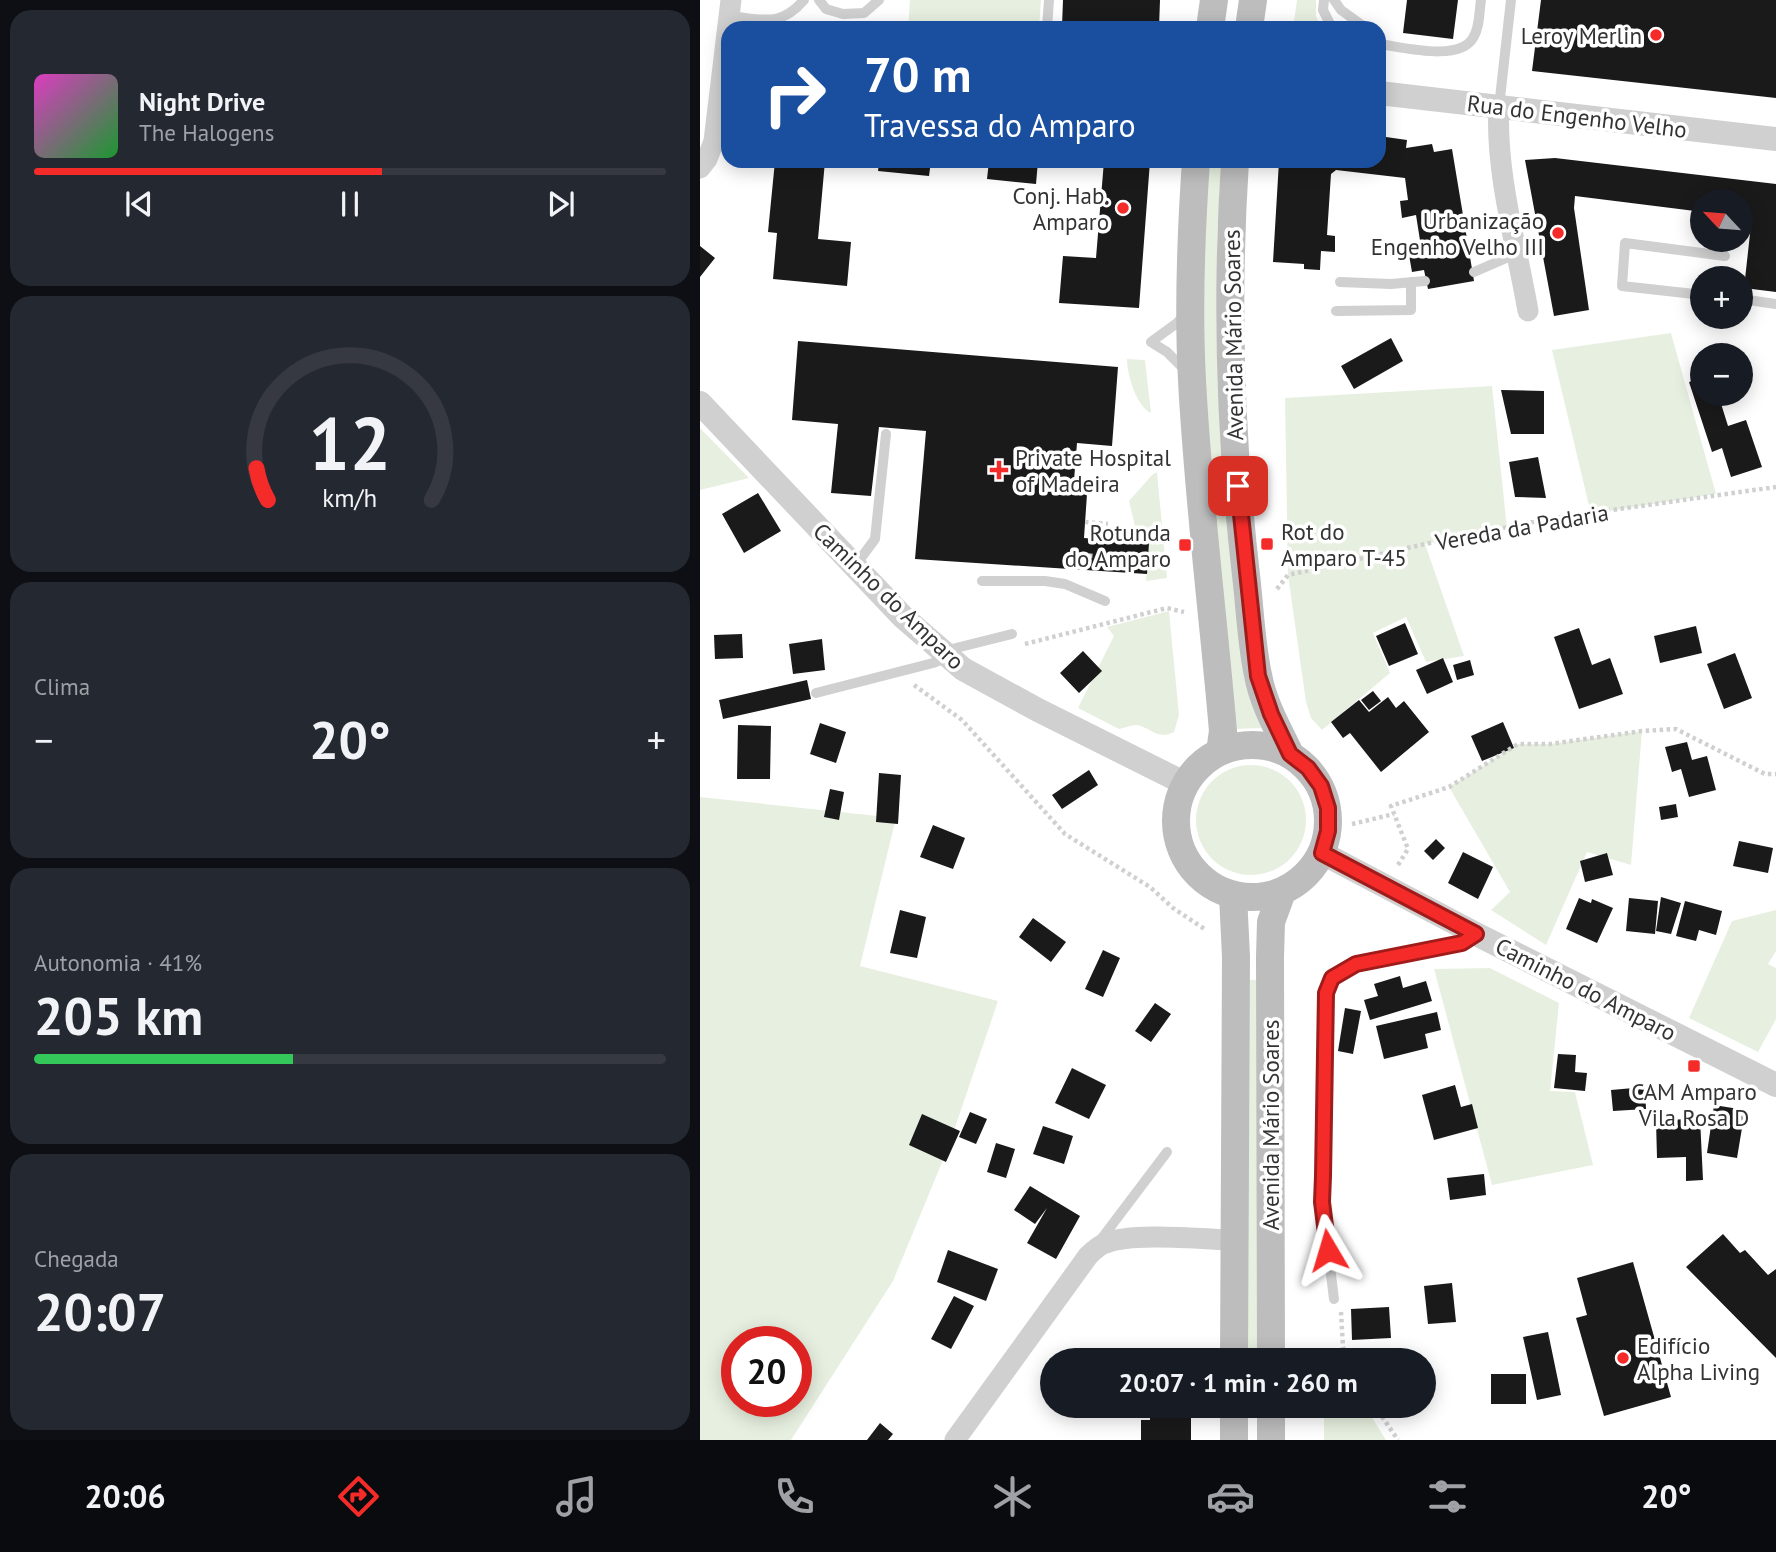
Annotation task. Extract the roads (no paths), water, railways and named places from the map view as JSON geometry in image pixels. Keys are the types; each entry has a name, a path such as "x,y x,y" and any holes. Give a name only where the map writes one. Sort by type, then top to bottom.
{"main road":[{"path":"1211,21 1214,0"},
{"path":"1250,21 1253,0"},
{"name":"Avenida Mário Soares","path":"1196,168 1191,306 1192,378 1197,466 1223,731 1220,752"},
{"name":"Avenida Mário Soares","path":"1235,168 1229,304 1233,433 1242,539 1258,676 1271,714 1290,754"},
{"path":"1243,745 1267,746 1290,754 1308,768 1321,786 1328,808 1328,831 1322,853 1311,871 1282,892 1254,898 1233,895 1215,888 1199,876 1187,860 1179,842 1176,822 1178,802 1185,784 1206,760 1220,752 1243,745"},
{"name":"Avenida Mário Soares","path":"1270,1348 1270,957 1271,922 1282,892"},
{"name":"Avenida Mário Soares","path":"1233,895 1236,957 1234,1348"},
{"path":"1234,1418 1234,1440"},
{"path":"1271,1418 1271,1440"}],"street":[{"path":"700,167 714,141 721,83"},
{"name":"Rua do Engenho Velho","path":"1386,94 1776,139"},
{"path":"1499,107 1499,147 1528,312"},
{"name":"Caminho do Amparo","path":"700,403 903,617 945,654 981,680 1185,784"},
{"name":"Caminho do Amparo","path":"1322,853 1776,1085"},
{"path":"955,1440 1088,1256 1098,1247 1117,1240 1165,1237 1233,1240"}],"lane":[{"path":"730,8 776,20 793,12 803,0"},
{"path":"819,0 827,9 843,14 864,13 879,0"},
{"path":"1048,21 1049,0"},
{"path":"1324,0 1323,10 1328,21"},
{"path":"1334,0 1341,10 1356,21"},
{"path":"1386,45 1447,52 1459,49 1473,40 1480,0"},
{"path":"1499,107 1511,0"},
{"path":"1386,41 1392,45"},
{"path":"1690,294 1622,286 1625,243 1725,256"},
{"path":"1474,271 1518,253"},
{"path":"1340,282 1391,284 1425,281"},
{"path":"1336,311 1411,310 1411,282"},
{"path":"1753,301 1776,304"},
{"path":"1191,306 1177,323 1151,342 1167,352 1192,378"},
{"path":"855,566 875,539 886,434"},
{"path":"982,581 1065,584 1105,601"},
{"path":"816,693 933,663 945,654 1012,634"},
{"path":"1334,1299 1322,1202 1326,993 1332,978 1356,964 1462,943 1476,934"},
{"path":"1088,1256 1167,1152"}],"place":[{"name":"Leroy Merlin","path":"1656,35"},
{"name":"Conj. Hab. Amparo","path":"1123,208"},
{"name":"Urbanização Engenho Velho III","path":"1558,233"},
{"name":"Private Hospital of Madeira","path":"999,470"},
{"name":"Rot do Amparo T-45","path":"1267,544"},
{"name":"Rotunda do Amparo","path":"1185,545"},
{"name":"CAM Amparo Vila Rosa D","path":"1694,1066"},
{"name":"Edifício Alpha Living","path":"1623,1358"}]}
